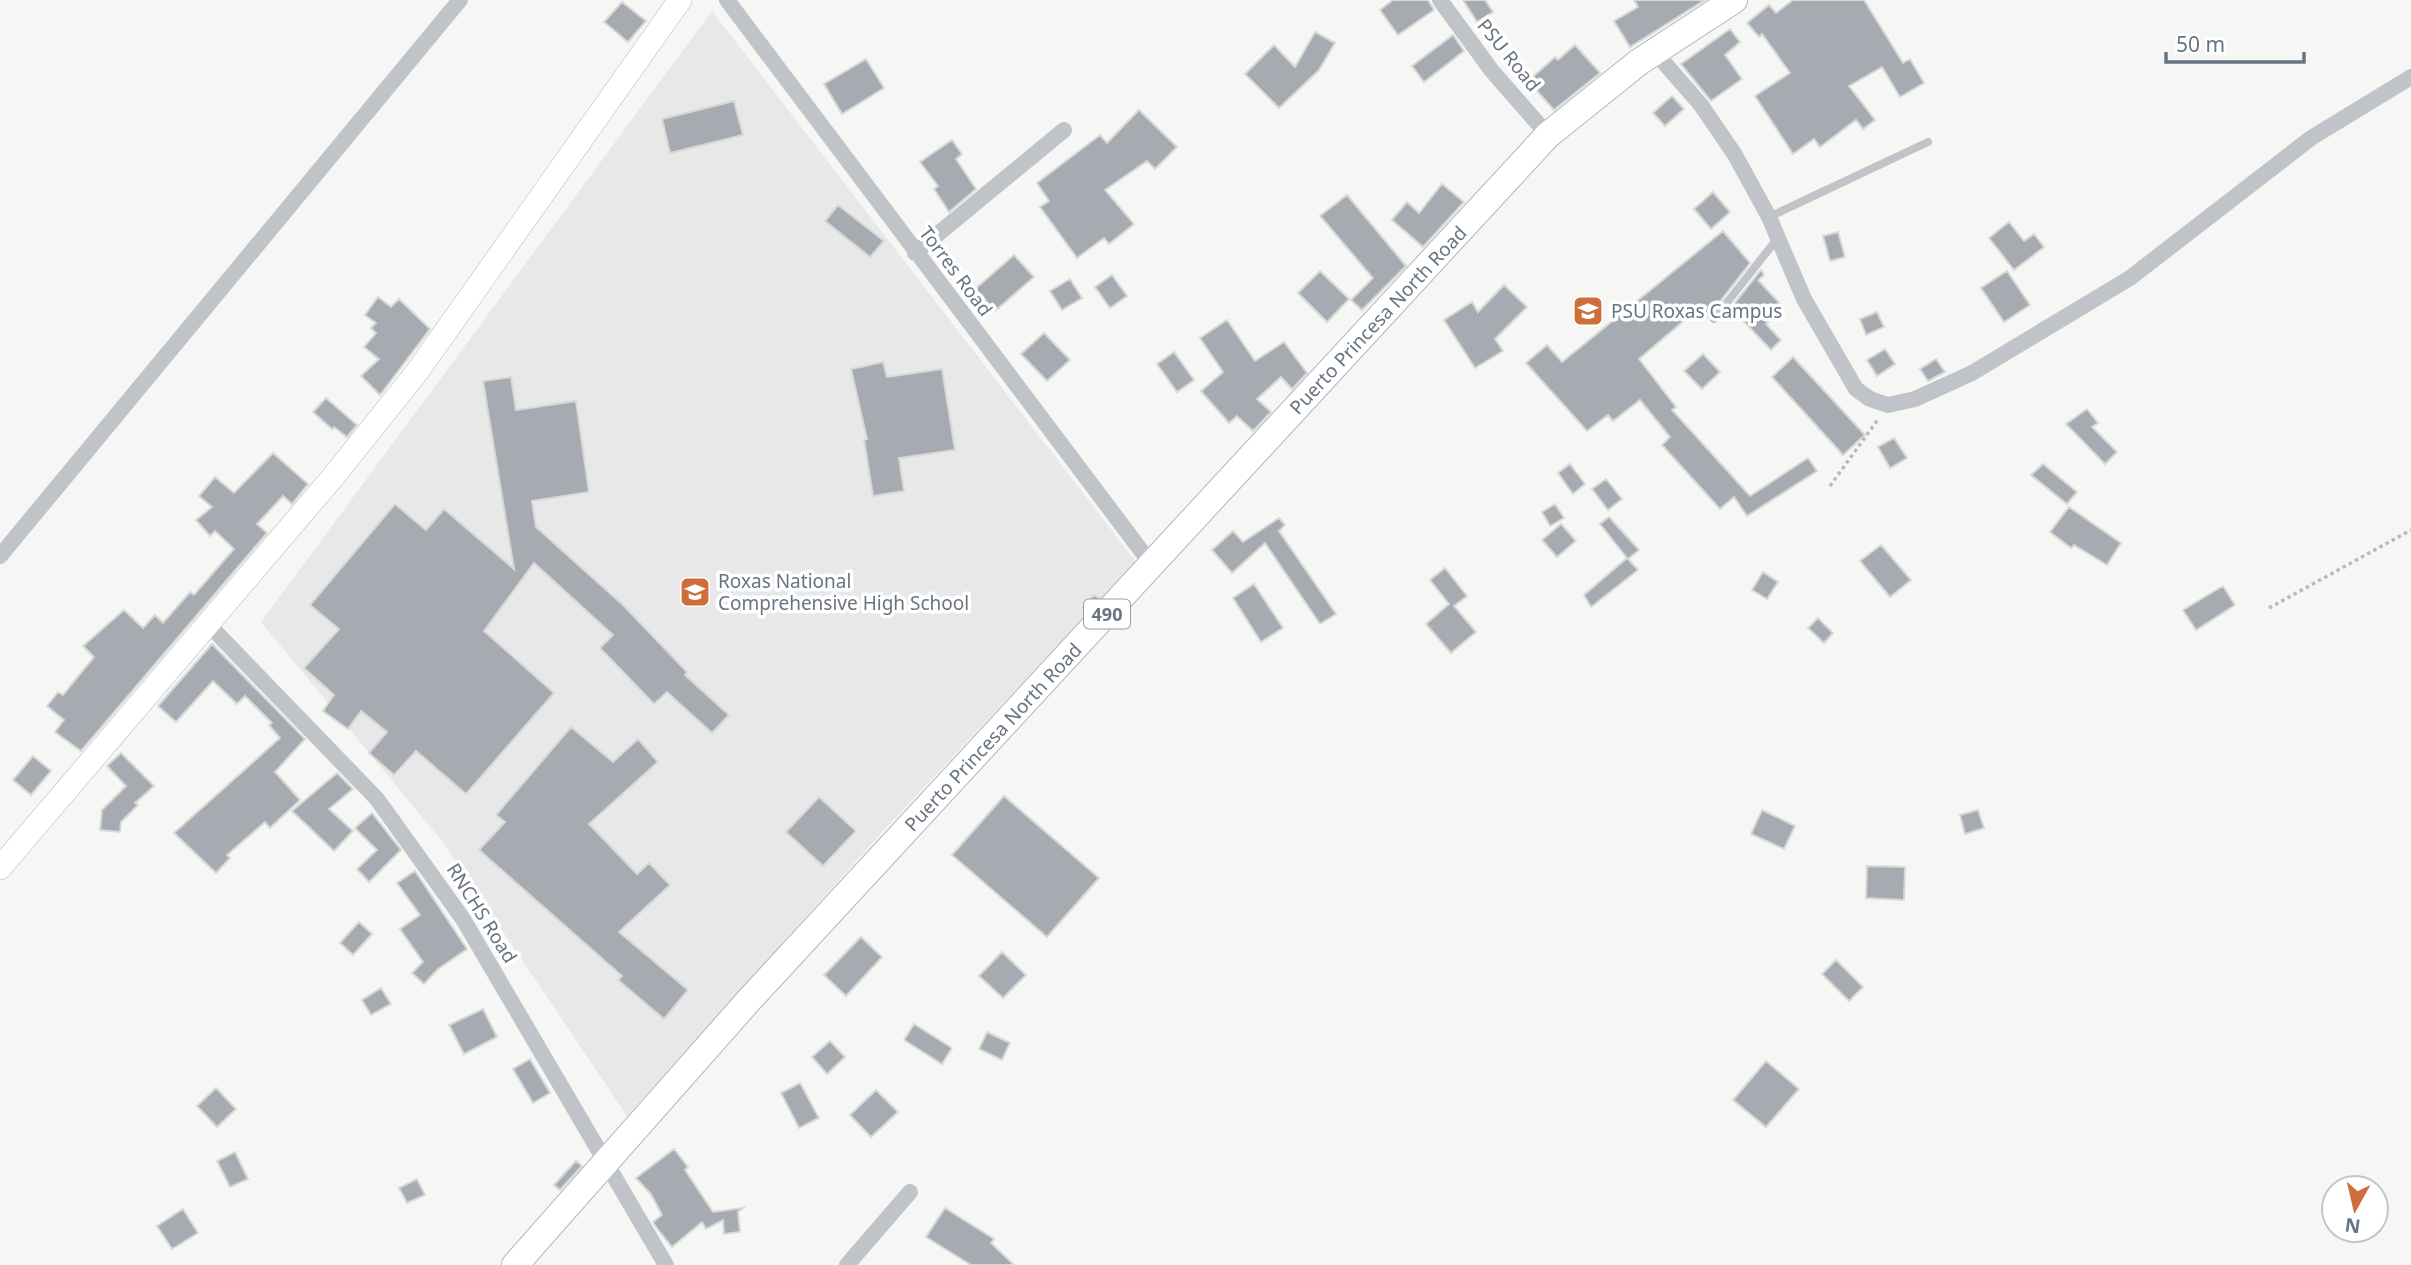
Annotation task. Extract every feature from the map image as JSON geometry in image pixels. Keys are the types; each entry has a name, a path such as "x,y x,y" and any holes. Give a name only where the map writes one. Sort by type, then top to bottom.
{"main road":[{"name":"Puerto Princesa North Road","path":"515,1265 750,999 1549,135 1654,51 1734,0"}],"street":[{"path":"0,556 460,0"},
{"path":"0,868 333,477 417,372 680,0"},
{"name":"Torres Road","path":"727,0 1152,565"},
{"name":"PSU Road","path":"1440,0 1492,71 1549,135"},
{"path":"1654,51 1702,105 1735,155 1769,217 1804,299 1856,388 1870,399 1888,405 1915,399 1972,373 2048,330 2130,278 2311,138 2411,77"},
{"path":"915,253 1064,130"},
{"name":"RNCHS Road","path":"207,623 377,799 426,864 463,919 666,1265"},
{"path":"847,1265 910,1192"}],"lane":[{"path":"1769,217 1928,142"},
{"path":"1714,318 1777,239"}],"path":[{"path":"1830,486 1888,405"},
{"path":"2269,608 2411,530"}],"shaded area":[{"name":"Roxas National Comprehensive High School","path":"712,11 1136,562 882,832 627,1116 442,841 261,622"}],"building":[{"path":"1393,0 1428,0 1434,10 1398,35 1380,10"},
{"path":"1463,0 1485,0 1493,12 1477,22"},
{"path":"1634,0 1705,0 1630,47 1614,21 1638,7"},
{"path":"1793,0 1864,0 1903,63 1910,59 1924,83 1900,97 1882,67 1849,86 1875,120 1863,129 1856,120 1820,147 1814,139 1793,154 1755,96 1790,73 1762,34 1759,37 1747,23 1769,5 1776,13"},
{"path":"622,2 646,21 628,42 604,22"},
{"path":"1730,29 1740,42 1725,55 1742,79 1711,101 1681,64"},
{"path":"1315,32 1335,43 1319,70 1279,108 1245,74 1274,45 1295,67"},
{"path":"1453,35 1464,51 1424,82 1412,66"},
{"path":"1575,45 1600,73 1554,110 1528,81 1555,57 1558,60"},
{"path":"866,59 884,88 842,114 824,84"},
{"path":"1672,96 1684,109 1665,126 1653,113"},
{"path":"734,101 743,135 670,153 662,119"},
{"path":"1139,110 1177,147 1155,169 1147,161 1105,190 1134,224 1109,244 1104,238 1077,258 1040,207 1049,201 1037,183 1100,135 1107,143"},
{"path":"952,140 962,154 956,159 976,189 949,212 934,189 938,186 920,162"},
{"path":"1442,184 1464,202 1423,247 1392,220 1407,202 1419,213"},
{"path":"1713,192 1730,212 1711,229 1694,209"},
{"path":"1347,195 1406,266 1362,310 1351,300 1373,278 1320,216"},
{"path":"838,205 884,241 870,257 825,221"},
{"path":"2009,222 2024,241 2034,234 2044,247 2014,270 1989,238"},
{"path":"1723,231 1750,263 1708,317 1700,307 1639,359 1676,407 1672,410 1750,496 1808,458 1817,471 1747,516 1734,497 1720,509 1662,445 1670,437 1640,400 1613,421 1608,415 1587,431 1526,363 1547,345 1562,362"},
{"path":"1838,232 1845,257 1830,261 1823,236"},
{"path":"1014,255 1034,277 995,311 975,289"},
{"path":"1761,270 1764,275 1758,280 1783,307 1766,324 1781,340 1771,350 1731,308"},
{"path":"1320,271 1349,299 1327,322 1298,293"},
{"path":"2007,271 2030,305 2004,322 1981,288"},
{"path":"1112,275 1127,296 1110,308 1095,287"},
{"path":"1070,279 1082,298 1062,310 1050,291"},
{"path":"1504,285 1527,307 1495,339 1503,351 1475,368 1444,320 1472,302 1478,312"},
{"path":"378,297 391,307 399,299 430,329 380,395 361,376 379,359 364,347 376,333 371,328 376,323 365,315"},
{"path":"1877,312 1884,327 1866,335 1860,319"},
{"path":"1227,320 1255,361 1284,342 1307,373 1292,389 1281,377 1257,399 1271,412 1253,431 1237,416 1229,423 1201,391 1223,372 1200,338"},
{"path":"1044,333 1070,360 1047,381 1021,354"},
{"path":"1885,349 1895,364 1877,376 1867,360"},
{"path":"1174,352 1194,380 1177,392 1157,364"},
{"path":"1703,354 1720,372 1702,389 1684,371"},
{"path":"1793,357 1865,435 1843,455 1772,377"},
{"path":"1936,359 1945,372 1928,381 1920,369"},
{"path":"883,362 887,377 942,369 955,450 899,458 904,491 873,496 864,440 867,439 851,369"},
{"path":"511,377 516,410 576,401 589,492 532,501 536,527 624,606 687,672 685,675 729,715 712,733 667,692 654,704 600,648 613,635 534,563 484,631 554,693 466,794 416,751 394,775 369,753 387,732 361,711 348,729 323,711 334,695 304,668 339,629 310,605 395,504 426,530 444,509 514,569 483,381"},
{"path":"326,398 357,425 347,437 334,427 332,429 313,412"},
{"path":"2087,409 2098,423 2092,427 2117,452 2105,464 2066,424"},
{"path":"1894,438 1907,458 1890,468 1878,447"},
{"path":"273,453 308,484 292,504 283,496 257,524 267,533 81,751 55,732 64,720 47,706 58,692 63,695 94,657 83,646 124,610 143,628 155,615 163,623 190,592 194,595 234,549 215,531 210,536 196,520 212,507 199,496 215,477 234,493"},
{"path":"1570,464 1585,484 1573,494 1558,473"},
{"path":"2043,464 2077,492 2067,504 2031,475"},
{"path":"1606,479 1622,499 1608,510 1592,489"},
{"path":"1555,504 1564,518 1550,526 1542,512"},
{"path":"2069,507 2121,543 2107,565 2074,545 2071,548 2050,532"},
{"path":"1609,517 1639,550 1628,559 1638,570 1591,607 1584,595 1627,558 1600,524"},
{"path":"1279,518 1285,525 1279,531 1336,614 1320,624 1265,543 1232,573 1212,550 1233,531 1243,542"},
{"path":"1561,524 1576,541 1557,557 1542,540"},
{"path":"1881,545 1911,580 1890,597 1860,561"},
{"path":"1445,568 1467,596 1454,606 1476,632 1451,653 1426,624 1449,604 1430,580"},
{"path":"1763,572 1778,582 1767,599 1752,590"},
{"path":"1254,584 1283,628 1261,642 1233,598"},
{"path":"2223,586 2235,605 2196,630 2183,610"},
{"path":"1094,595 1099,598 1087,611 1083,607"},
{"path":"1818,618 1833,633 1824,643 1808,628"},
{"path":"212,644 305,739 275,772 300,800 270,828 265,822 227,855 230,858 216,873 174,833 280,738 269,725 272,723 245,696 237,704 213,681 176,722 158,706"},
{"path":"571,727 613,762 638,739 658,762 589,824 637,874 649,863 670,885 619,932 688,990 664,1019 618,980 622,976 479,850 505,822 496,815"},
{"path":"121,753 154,786 135,803 138,805 121,822 120,832 100,830 102,810 126,786 107,766"},
{"path":"33,756 51,771 31,795 13,780"},
{"path":"337,773 353,789 329,809 353,831 334,851 292,811"},
{"path":"1004,796 1099,878 1047,937 952,855"},
{"path":"819,797 856,831 823,866 786,832"},
{"path":"1762,810 1795,826 1784,849 1751,834"},
{"path":"1978,810 1984,828 1965,834 1960,815"},
{"path":"372,813 401,850 369,882 357,869 377,850 355,828"},
{"path":"1867,866 1905,867 1904,900 1866,898"},
{"path":"415,871 467,949 438,969 424,984 412,973 423,962 400,929 420,915 397,883"},
{"path":"359,922 372,934 353,955 340,943"},
{"path":"861,937 882,957 846,996 824,975"},
{"path":"1002,952 1026,975 1003,998 979,976"},
{"path":"1836,960 1863,987 1849,1001 1822,974"},
{"path":"381,988 391,1004 371,1015 362,1000"},
{"path":"483,1009 497,1037 464,1054 449,1025"},
{"path":"914,1024 952,1048 942,1064 904,1040"},
{"path":"987,1032 1010,1043 1002,1060 979,1049"},
{"path":"830,1041 845,1057 827,1074 812,1057"},
{"path":"530,1059 550,1093 533,1103 513,1069"},
{"path":"1766,1061 1799,1089 1766,1127 1733,1100"},
{"path":"800,1083 819,1118 799,1128 781,1093"},
{"path":"216,1088 236,1109 217,1127 197,1106"},
{"path":"876,1090 898,1112 871,1137 850,1115"},
{"path":"674,1149 688,1167 685,1170 713,1212 743,1208 738,1212 740,1232 724,1234 723,1220 706,1229 702,1222 672,1247 656,1227 653,1222 662,1215 651,1194 636,1178"},
{"path":"235,1152 248,1179 230,1187 217,1161"},
{"path":"576,1161 582,1166 560,1190 554,1185"},
{"path":"417,1179 425,1195 407,1203 399,1188"},
{"path":"945,1208 994,1239 991,1243 1014,1265 971,1265 926,1237"},
{"path":"183,1209 198,1233 172,1249 157,1226"}],"place":[{"name":"PSU Roxas Campus","path":"1588,311"},
{"name":"Roxas National Comprehensive High School","path":"695,592"}]}
